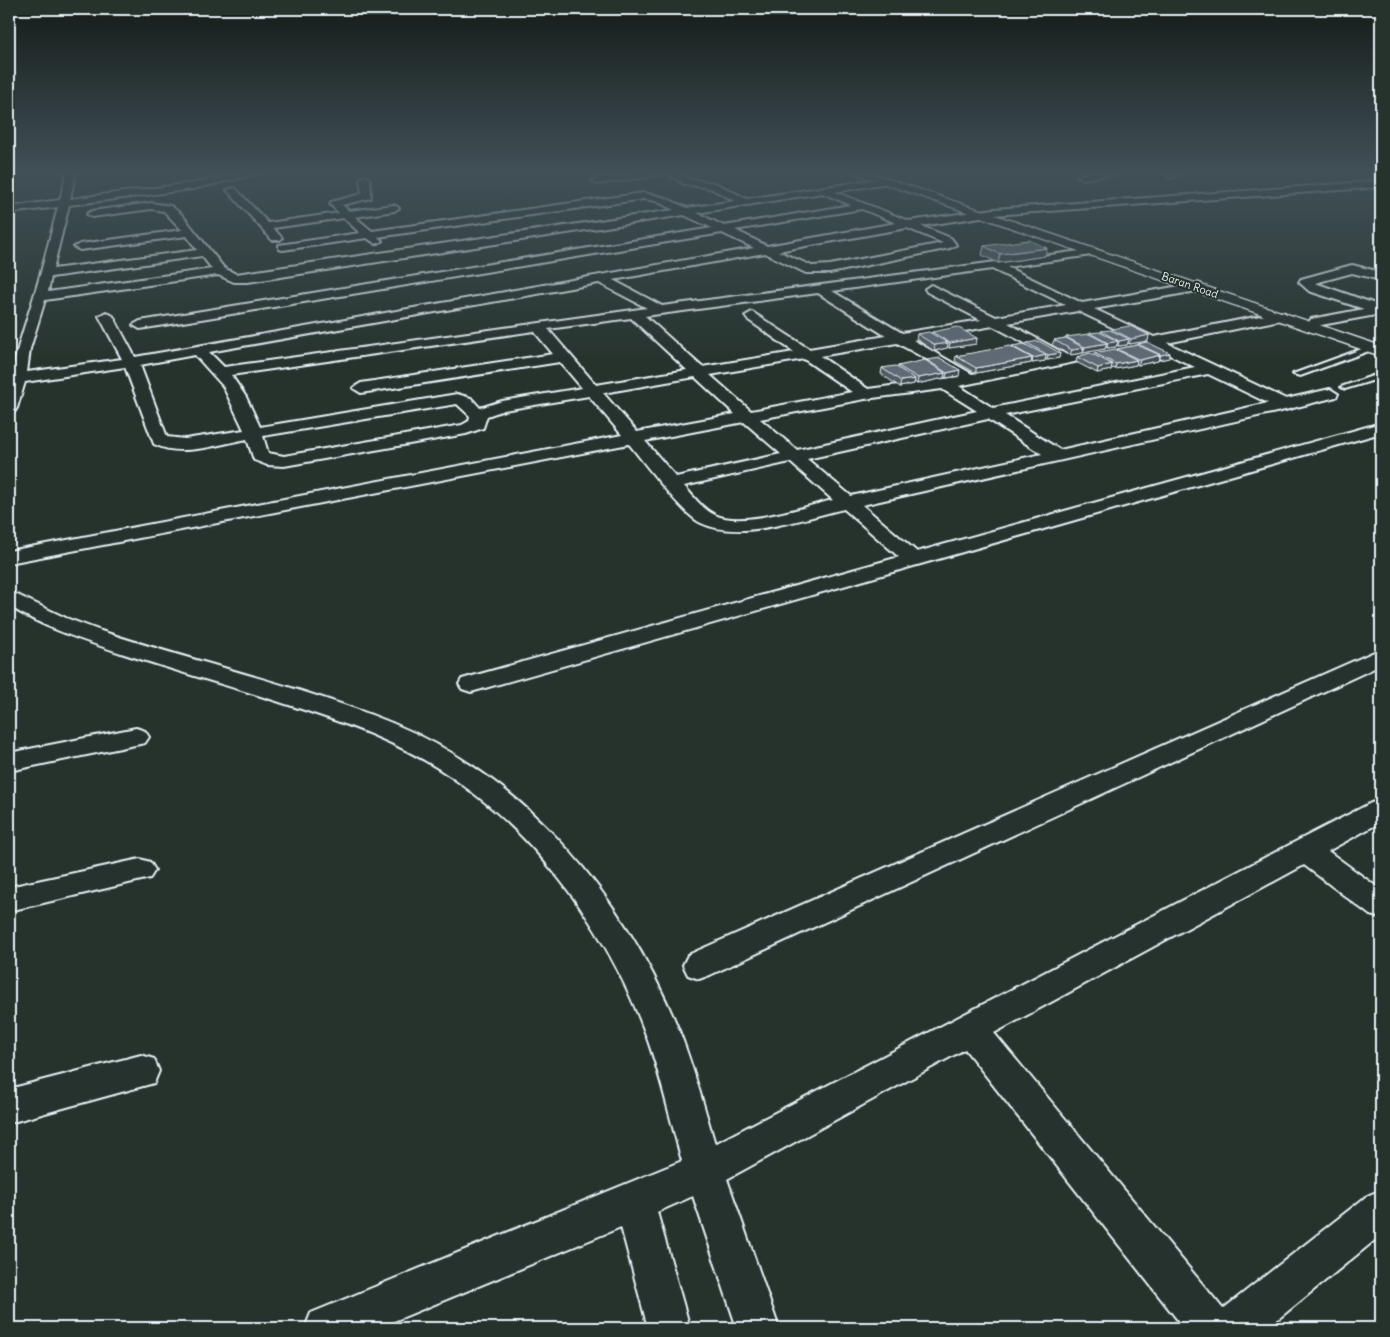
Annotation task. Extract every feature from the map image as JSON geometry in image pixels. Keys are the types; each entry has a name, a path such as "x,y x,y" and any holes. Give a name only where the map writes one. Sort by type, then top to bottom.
{"main road":[{"name":"Baran Road","path":"1047,234 1280,316 1378,348"},
{"name":"Baran Road","path":"1052,234 1316,322 1378,348"}],"street":[{"path":"9,408 19,378 23,349 40,297 55,234"},
{"path":"80,247 172,234"},
{"path":"191,234 220,271 234,278 248,278 305,271 540,234"},
{"path":"273,234 305,271"},
{"path":"283,247 373,234"},
{"path":"140,325 694,234"},
{"path":"731,234 800,267 817,270 950,245 947,240 934,234"},
{"path":"19,378 131,362 851,234"},
{"path":"369,235 394,256"},
{"path":"596,250 634,272"},
{"path":"46,274 205,252"},
{"path":"223,372 660,310 1095,252"},
{"path":"992,265 1285,405"},
{"path":"1381,276 1352,269 1305,282 1314,288 1381,310"},
{"path":"40,297 220,271"},
{"path":"600,278 660,310"},
{"path":"198,350 223,372 256,432 262,458 284,461 466,429 477,424 478,415 483,410 496,407 1197,287"},
{"path":"820,289 900,338 971,377"},
{"path":"931,289 992,323 1070,360"},
{"path":"1316,322 1381,310"},
{"path":"634,314 698,373 914,560"},
{"path":"106,316 131,362 160,440 167,445 178,446 457,399 465,401 478,415"},
{"path":"752,316 865,394"},
{"path":"9,557 865,394 945,384 971,377 1070,360 1280,316"},
{"path":"538,327 700,514 723,524 741,525 761,522 849,503 1285,405 1338,390"},
{"path":"361,388 563,357"},
{"path":"672,483 991,413 1209,369"},
{"path":"945,384 1056,455"},
{"path":"471,684 1381,428"},
{"path":"9,597 42,616 98,638 326,708 396,734 498,795 532,825 588,892 621,949 655,1016 682,1093 704,1171 758,1328"},
{"path":"699,965 1381,656"},
{"path":"9,762 136,737"},
{"path":"346,1324 704,1171 1381,810"},
{"path":"1305,850 1381,906"},
{"path":"9,900 140,870"},
{"path":"970,1029 1210,1328"},
{"path":"9,1106 141,1070"},
{"path":"634,1202 670,1328"},
{"path":"1233,1328 1381,1210"}],"lane":[{"path":"1297,374 1378,348"},
{"path":"1338,390 1381,375"}],"building":[{"path":"1029,240 1047,248 1000,254 984,246"},
{"path":"1130,326 1149,335 1131,339 1112,329"},
{"path":"957,327 977,338 950,343 932,332"},
{"path":"1110,330 1129,339 1119,341 1101,331"},
{"path":"929,332 948,343 935,345 917,334"},
{"path":"1099,332 1118,341 1108,343 1090,333"},
{"path":"1089,334 1107,343 1085,347 1066,337"},
{"path":"1066,338 1084,348 1072,350 1054,340"},
{"path":"1039,341 1060,353 1048,355 1027,343"},
{"path":"1147,342 1170,353 1161,355 1138,344"},
{"path":"1024,344 1046,355 1033,358 1012,346"},
{"path":"1137,345 1160,355 1140,360 1117,349"},
{"path":"1010,346 1032,358 976,368 956,356"},
{"path":"1115,349 1137,360 1116,364 1094,353"},
{"path":"1090,353 1112,364 1098,368 1077,357"},
{"path":"940,358 960,370 947,373 927,360"},
{"path":"925,360 945,373 918,378 898,366"},
{"path":"895,366 915,379 901,381 882,368"}]}
